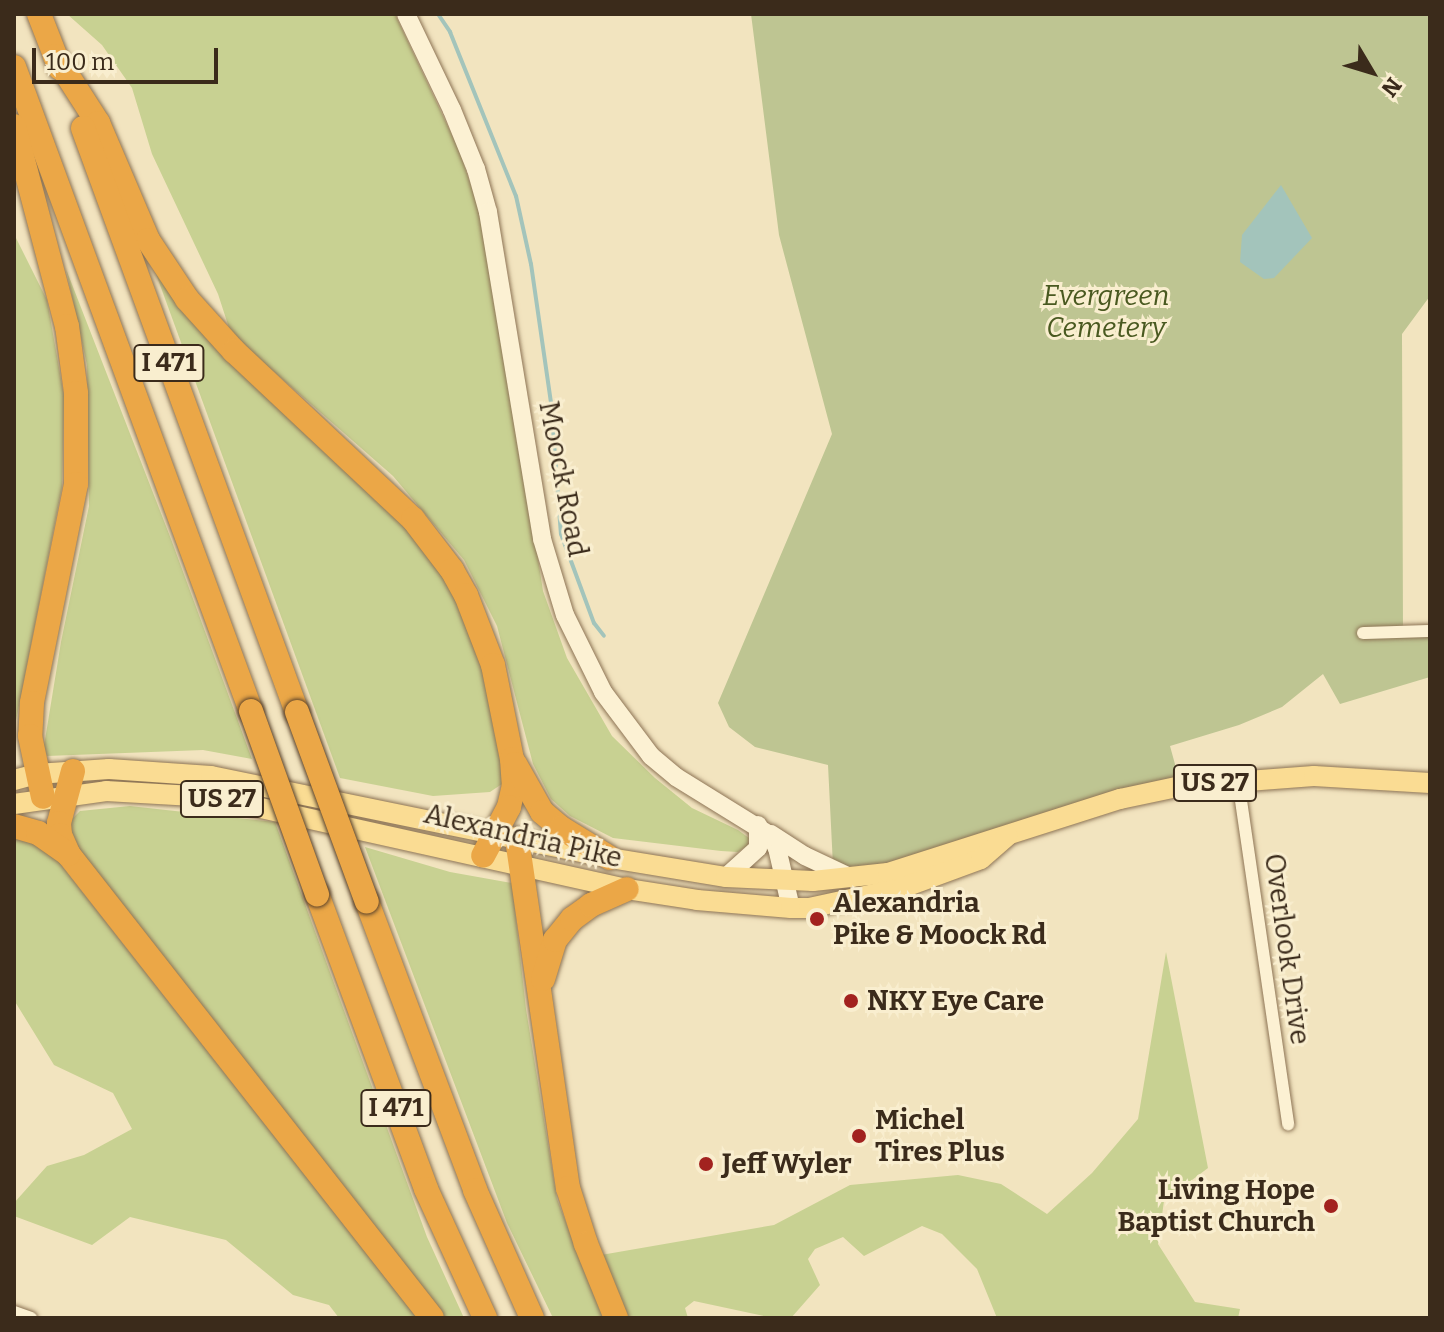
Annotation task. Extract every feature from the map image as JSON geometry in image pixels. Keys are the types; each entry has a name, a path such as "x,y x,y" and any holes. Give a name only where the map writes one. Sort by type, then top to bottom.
{"highway":[{"name":"I 471","path":"39,14 475,1190 532,1318"},
{"path":"55,56 98,123 148,240 187,299 234,351 407,513 452,570 483,633 493,665 512,759 514,785 506,836 519,864 568,1188 616,1318"},
{"name":"I 471","path":"14,67 426,1189 485,1318"},
{"path":"14,126 67,326 77,427 76,484 32,703 30,736 40,786 69,855 432,1318"},
{"path":"14,754 32,703"},
{"path":"512,759 542,812 561,828 610,858"},
{"path":"40,786 73,771"},
{"path":"14,826 38,833 69,855"},
{"path":"483,856 506,836"},
{"path":"541,998 545,964 563,929 591,905 627,889"}],"main road":[{"name":"Moock Road","path":"406,14 452,110 488,212 542,539 565,615 603,692 651,756 696,790 758,825 777,848 783,880"},
{"name":"Alexandria Pike","path":"14,804 40,786 73,771 164,771 241,781 610,858 726,877 783,880 852,878 888,873 972,843 1007,836 1120,799 1181,786 1314,776 1430,783"},
{"name":"Alexandria Pike","path":"40,786 211,797 627,889 781,907 809,908 902,888 981,859 1007,836"},
{"path":"726,877 758,848 758,825"},
{"path":"758,825 805,856 852,878"},
{"path":"781,907 783,880"}],"street":[{"path":"1363,633 1430,631"},
{"name":"Overlook Drive","path":"1238,780 1288,1124"},
{"path":"14,1312 31,1318"}],"green space":[{"path":"67,14 395,14 459,150 488,236 543,591 567,658 612,736 655,778 692,808 738,830 749,838 748,845 738,852 613,838 570,816 551,799 533,764 497,626 464,560 393,476 231,334 218,294 152,154 132,88 102,45"},
{"name":"Evergreen Cemetery","path":"751,14 1430,14 1430,296 1402,334 1403,632 1430,631 1430,677 1340,704 1323,674 1282,707 1239,725 1170,746 1181,786 888,873 833,866 828,765 755,747 729,727 718,703 832,434 779,235"},
{"path":"14,234 47,300 64,396 62,487 14,731"},
{"path":"152,263 404,521 443,572 479,648 499,748 502,784 490,792 433,796 340,778"},
{"path":"66,269 252,759 203,750 47,756 44,746 61,642 89,506 87,365"},
{"path":"130,806 275,822 427,1237 464,1318 438,1318 71,840 69,822 80,811"},
{"path":"14,833 38,842 58,861 417,1318 339,1318 329,1305 293,1295 226,1240 130,1217 92,1245 14,1216 14,1203 47,1166 84,1155 132,1129 113,1093 54,1065 14,1000"},
{"path":"365,847 450,872 512,883 526,1009 557,1199 606,1318 553,1318 507,1223"},
{"path":"1166,952 1208,1168 1164,1201 1158,1244 1195,1302 1240,1309 1238,1318 997,1318 977,1269 942,1234 922,1226 864,1256 843,1237 815,1249 808,1259 820,1285 791,1318 773,1318 694,1301 685,1308 688,1318 627,1318 601,1255 774,1225 850,1185 958,1175 1001,1184 1047,1214 1092,1173 1138,1119"}],"water":[{"path":"1281,185 1312,238 1274,278 1264,279 1240,262 1242,235"}],"waterway":[{"path":"438,14 450,32 516,196 531,264 551,402 561,534 594,623 604,636"}],"place":[{"name":"Alexandria Pike & Moock Rd","path":"817,919"},
{"name":"NKY Eye Care","path":"851,1001"},
{"name":"Michel Tires Plus","path":"859,1136"},
{"name":"Jeff Wyler","path":"706,1164"},
{"name":"Living Hope Baptist Church","path":"1331,1206"}]}
